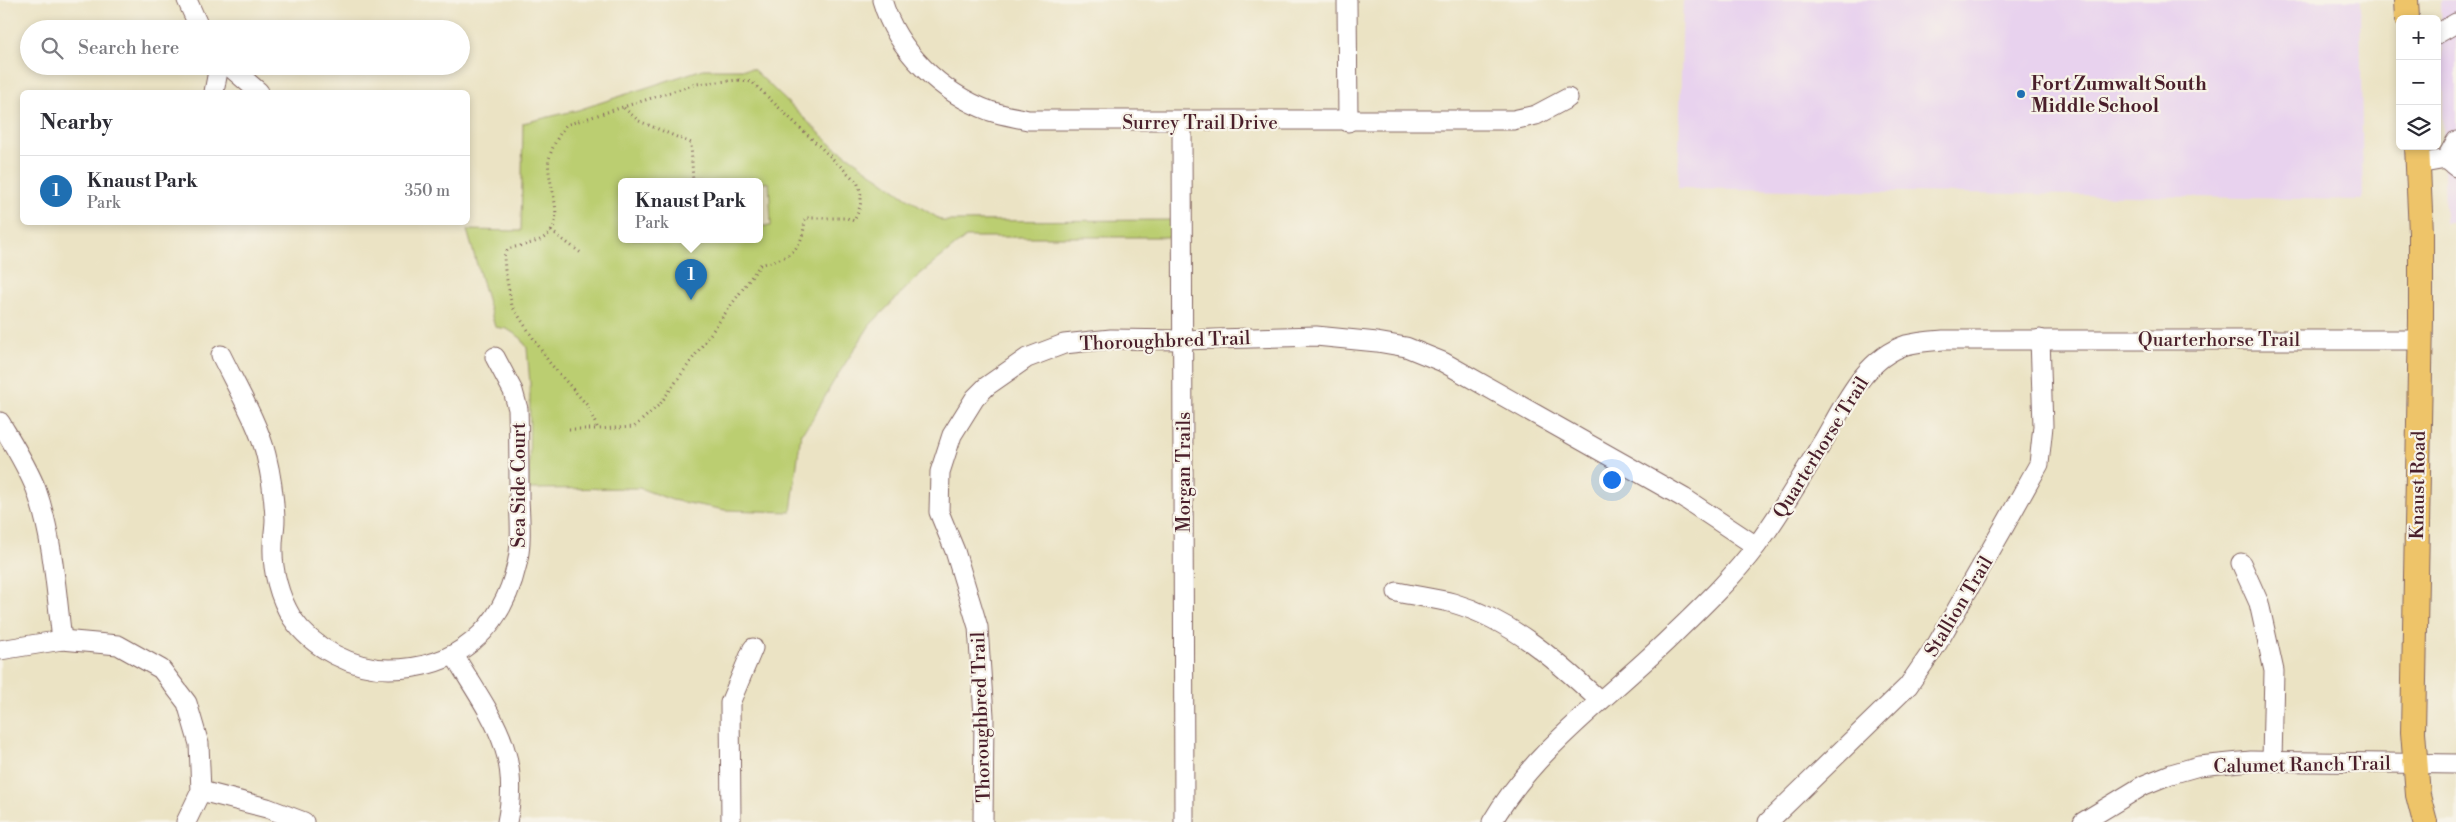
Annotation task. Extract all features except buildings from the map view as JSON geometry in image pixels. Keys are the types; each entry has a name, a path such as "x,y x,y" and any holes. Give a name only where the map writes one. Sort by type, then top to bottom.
{"main road":[{"path":"2406,0 2407,15"},
{"name":"Knaust Road","path":"2417,155 2421,233 2421,340 2413,732 2414,764 2418,794 2425,822"}],"street":[{"path":"187,0 196,20"},
{"name":"Surrey Trail Drive","path":"882,0 886,14 905,47 926,72 958,96 991,111 1028,120 1348,122 1513,120 1536,115 1568,98"},
{"path":"1347,0 1348,122"},
{"path":"2441,32 2456,23"},
{"path":"214,90 217,75"},
{"path":"239,75 257,90"},
{"name":"Morgan Trails","path":"1182,121 1184,822"},
{"path":"2417,155 2451,163 2456,141"},
{"name":"Thoroughbred Trail","path":"983,822 984,716 978,628 954,551 939,512 940,472 952,436 975,398 994,381 1027,358 1064,344 1111,339 1182,340 1316,336 1406,347 1443,362 1684,498 1756,546"},
{"name":"Stallion Trail","path":"1768,822 1908,686 1937,644 2005,525 2039,464 2043,426 2040,339"},
{"name":"Quarterhorse Trail","path":"1492,822 1507,795 1599,700 1676,632 1721,586 1756,546 1782,509 1857,385 1878,360 1906,346 1943,340 2421,340"},
{"name":"Sea Side Court","path":"221,355 266,454 275,520 273,546 275,574 292,618 308,636 328,651 354,664 378,669 411,669 454,655 477,638 496,615 507,593 517,563 520,530 518,409 513,391 495,357"},
{"path":"0,422 19,454 36,490 47,529 62,640"},
{"path":"2240,563 2259,603 2274,671 2272,761"},
{"path":"1397,592 1453,603 1502,624 1562,665 1599,700"},
{"path":"0,650 62,640 118,645 161,669 187,704 199,744 201,791 186,822"},
{"path":"731,822 730,703 753,648"},
{"path":"454,655 500,733 508,754 512,779 506,822"},
{"name":"Calumet Ranch Trail","path":"2083,822 2144,785 2171,774 2225,763 2272,761 2456,764"},
{"path":"201,791 267,808 304,822"}],"path":[{"path":"569,429 598,429 634,427 660,404 760,265 786,258 801,244 805,218 847,218 854,221 860,207 862,193 857,182 752,82 739,80 696,84 566,125 559,134 549,160 556,220 551,232 540,240 508,249 504,256 512,306 550,362 586,404 598,429"},
{"path":"623,108 639,121 691,143 694,178"},
{"path":"551,232 581,253"}],"shaded area":[{"name":"Fort Zumwalt South Middle School","path":"1683,0 2360,0 2363,200 1678,188"},
{"path":"2441,0 2456,0 2456,223 2445,223"}],"green space":[{"path":"703,69 753,69 831,144 943,221 1182,220 1182,237 966,237 918,276 870,325 832,384 811,422 801,433 791,512 725,510 672,500 639,488 529,489 530,384 527,348 521,338 507,329 495,327 467,230 521,231 523,123 578,110"}],"place":[{"name":"Fort Zumwalt South Middle School","path":"2021,94"},
{"name":"Knaust Park","path":"691,300"}]}
